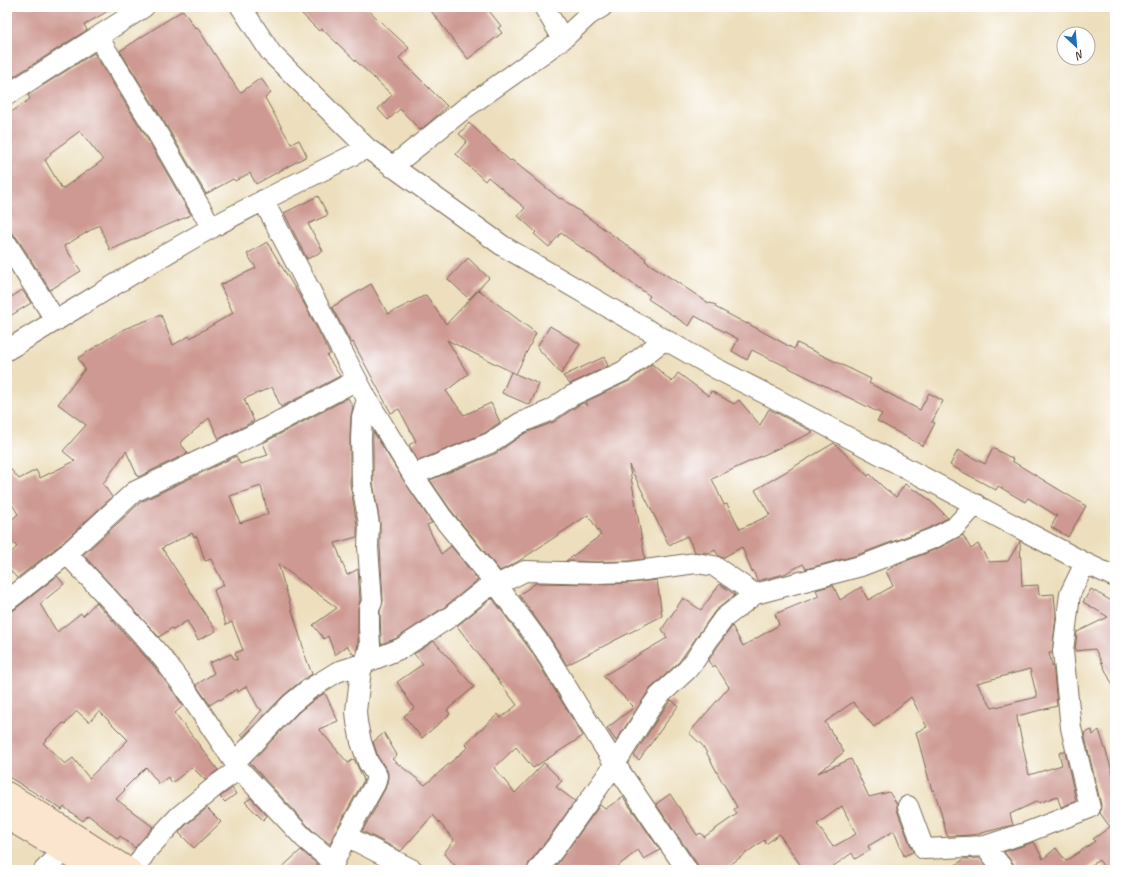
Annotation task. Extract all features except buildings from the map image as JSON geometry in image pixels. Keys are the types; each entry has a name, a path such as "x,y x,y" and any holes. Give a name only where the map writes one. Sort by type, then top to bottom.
{"main road":[{"path":"7,793 130,870"},
{"path":"7,818 94,870"}],"street":[{"path":"7,95 144,7"},
{"path":"241,7 271,53 367,148 503,246 715,368 976,504 1085,563 1115,577"},
{"path":"544,7 563,39"},
{"path":"392,167 464,109 563,39 589,15 602,7"},
{"path":"98,37 155,129 212,228"},
{"path":"7,350 212,228 263,200 367,148"},
{"path":"263,200 366,399 412,475 441,516 542,645 578,706 615,764 687,870"},
{"path":"7,244 56,321"},
{"path":"412,475 490,443 520,423 549,411 571,396 624,371 665,339"},
{"path":"7,601 67,554 134,492 257,433 357,380"},
{"path":"67,554 132,623 164,660 237,766 304,838 334,866 346,836 375,784 377,776 368,762 361,742 357,722 357,701 361,670 365,663 370,646 369,628 372,602 368,547 369,524 362,484 362,417 366,399"},
{"path":"538,870 615,764 659,696 687,670 724,618 755,594 861,566 934,538 955,527 976,504"},
{"path":"134,870 146,850 178,817 237,766 291,704 308,690 337,672 365,663 402,648 450,617 485,589 525,571 598,573 631,572 696,563 714,566 755,594"},
{"path":"908,806 924,849 985,846 1025,833 1090,808 1071,728 1063,651 1070,594 1085,563"},
{"path":"346,836 413,870"},
{"path":"985,846 1004,870"},
{"path":"44,870 63,852"}]}
